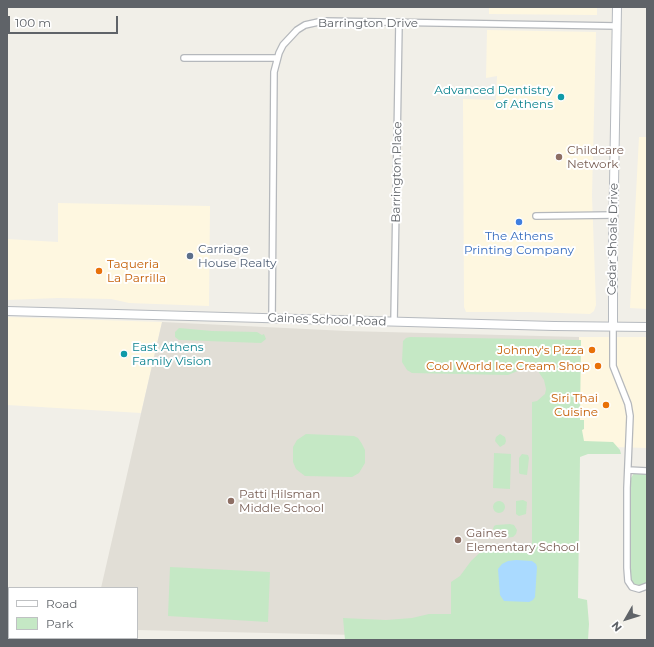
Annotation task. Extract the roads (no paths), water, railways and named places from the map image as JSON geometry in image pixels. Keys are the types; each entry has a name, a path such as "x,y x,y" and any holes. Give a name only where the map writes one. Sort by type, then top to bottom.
{"main road":[{"name":"Cedar Shoals Drive","path":"612,327 617,7"},
{"name":"Gaines School Road","path":"7,311 394,322 647,327"}],"street":[{"name":"Barrington Drive","path":"272,318 274,72 277,58 283,45 289,37 305,25 322,21 617,26"},
{"name":"Barrington Place","path":"394,322 399,23"},
{"path":"184,58 277,58"},
{"path":"536,216 614,214"},
{"path":"612,327 614,366 628,404 630,416 628,470 628,581 632,587 639,589 647,586"},
{"path":"628,470 647,471"}],"water":[{"path":"508,561 532,561 537,567 535,597 529,602 504,601 500,595 498,569 502,564"}],"place":[{"name":"Advanced Dentistry of Athens","path":"561,97"},
{"name":"Childcare Network","path":"559,157"},
{"name":"The Athens Printing Company","path":"519,222"},
{"name":"Carriage House Realty","path":"190,256"},
{"name":"Taqueria La Parrilla","path":"99,271"},
{"name":"Johnny's Pizza","path":"592,350"},
{"name":"East Athens Family Vision","path":"124,354"},
{"name":"Cool World Ice Cream Shop","path":"598,366"},
{"name":"Siri Thai Cuisine","path":"606,405"},
{"name":"Patti Hilsman Middle School","path":"231,501"},
{"name":"Gaines Elementary School","path":"458,540"}]}
